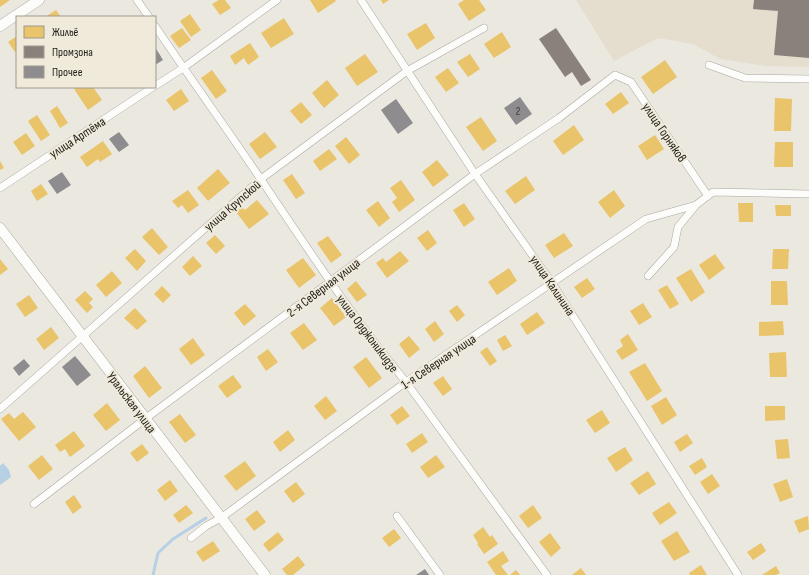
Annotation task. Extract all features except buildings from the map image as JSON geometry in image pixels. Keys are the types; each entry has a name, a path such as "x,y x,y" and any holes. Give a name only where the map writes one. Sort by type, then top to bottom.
{"main road":[{"path":"0,26 39,0"},
{"name":"Уральская улица","path":"0,228 266,575"}],"street":[{"path":"137,0 148,16"},
{"name":"улица Артёма","path":"156,85 183,68 277,0"},
{"name":"улица Калинина","path":"361,0 475,174 552,283 738,575"},
{"name":"улица Орджоникидзе","path":"156,28 330,283 406,382 547,575"},
{"name":"улица Крупской","path":"0,409 261,180 407,71 484,28"},
{"path":"709,64 745,78 809,79"},
{"name":"2-я Северная улица","path":"34,504 145,419 475,174 559,118 615,75"},
{"name":"улица Горняков","path":"615,75 631,82 708,196"},
{"name":"улица Артёма","path":"0,188 151,88"},
{"name":"1-я Северная улица","path":"191,538 206,526 221,518 406,382 646,219 696,204 713,192 809,194"},
{"name":"1-я Северная улица","path":"648,276 674,247 678,228 696,204"},
{"path":"397,516 440,575"}],"shaded area":[{"path":"576,0 809,0 809,67 766,66 720,59 693,44 658,38 614,61"}],"water":[{"path":"3,463 9,470 11,477 0,485 0,466"}],"waterway":[{"path":"153,575 158,553 173,539 206,518"}]}
